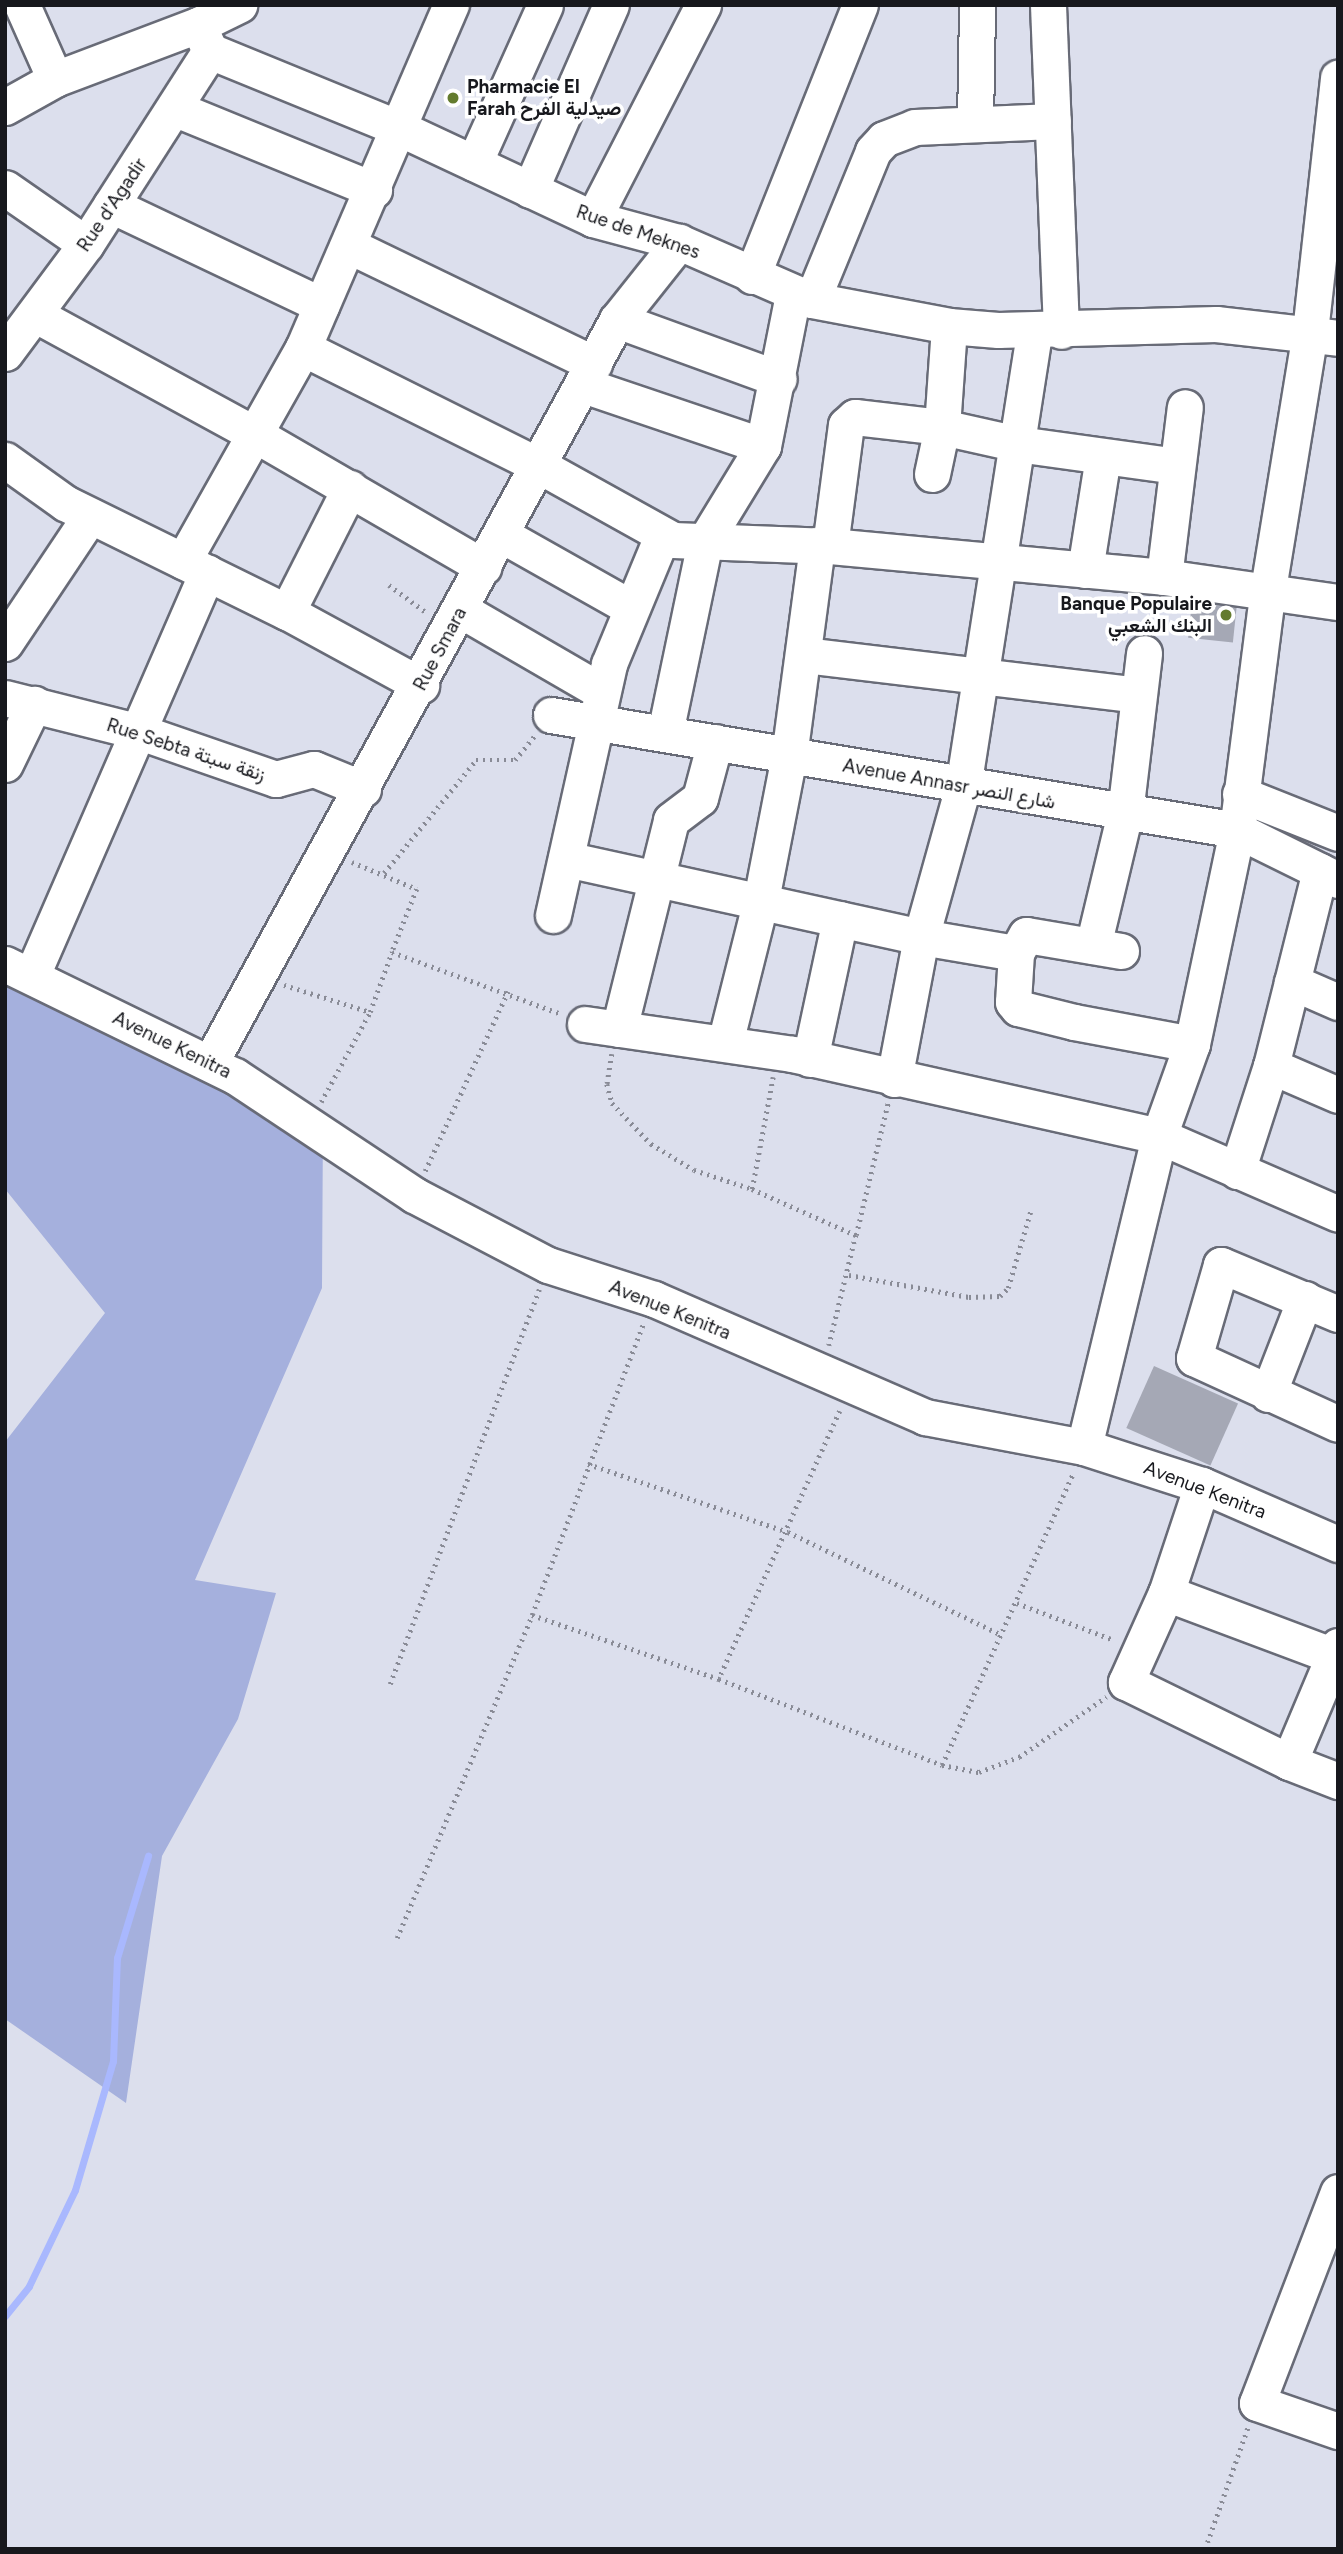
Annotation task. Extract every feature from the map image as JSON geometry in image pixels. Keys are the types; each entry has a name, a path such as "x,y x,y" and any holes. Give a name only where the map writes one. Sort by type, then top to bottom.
{"street":[{"path":"22,5 55,79"},
{"path":"5,107 55,79 204,38 239,5"},
{"path":"18,970 140,732 195,566 256,435 303,348 350,246 451,5"},
{"path":"474,163 545,5"},
{"path":"530,190 611,5"},
{"path":"593,219 703,5"},
{"path":"752,276 860,5"},
{"path":"975,123 977,5"},
{"path":"894,1079 921,937 963,787 978,674 1001,563 1018,444 1047,331 1052,121 1048,5"},
{"name":"Rue d'Agadir","path":"7,349 36,315 86,244 176,109 204,38"},
{"name":"Rue de Meknes","path":"204,38 593,219 679,242 802,297 949,326 1047,331 1216,324 1324,335"},
{"path":"1084,1447 1159,1136 1192,1044 1237,830 1267,595 1324,335 1338,78"},
{"path":"176,109 374,190"},
{"path":"665,733 705,541 763,446 802,297 873,152 884,139 915,127 1052,121"},
{"path":"5,188 86,244"},
{"path":"111,205 322,305"},
{"name":"Rue Smara","path":"210,1063 421,685 617,320 679,242"},
{"path":"350,246 589,375 763,446"},
{"path":"36,315 256,435 484,567"},
{"path":"617,320 779,380"},
{"path":"932,474 943,427 949,326"},
{"path":"303,348 538,465 662,537 824,546 1164,577 1267,595 1338,603"},
{"path":"1164,577 1185,407"},
{"path":"725,1044 761,900 789,757 804,655 847,423 862,417 943,427 1018,444 1176,466"},
{"path":"1085,570 1103,456"},
{"path":"5,460 90,516 287,612 421,685"},
{"path":"287,612 350,488"},
{"path":"5,643 90,516"},
{"path":"502,535 630,607"},
{"path":"554,915 598,706 630,607 662,537"},
{"path":"456,620 598,706"},
{"path":"1144,653 1107,949 1030,934 1021,939 1016,953 1012,995 1018,1008 1192,1044"},
{"path":"804,655 1138,695"},
{"path":"5,764 19,701"},
{"name":"Rue Sebta زنقة سبتة","path":"19,701 140,732 276,779 314,769 363,789"},
{"name":"Avenue Annasr شارع النصر","path":"551,715 598,706 665,733 963,787 1237,830 1329,875"},
{"path":"715,742 699,798 671,820 655,878 602,1027 794,1056 1159,1136 1338,1214"},
{"path":"1240,794 1338,832"},
{"path":"566,859 921,937 1016,953"},
{"path":"1237,1171 1271,1066 1292,982 1329,875"},
{"path":"794,1056 841,919"},
{"name":"Avenue Kenitra","path":"18,970 210,1063 414,1195 548,1265 653,1299 925,1417 1084,1447 1202,1485 1338,1544"},
{"path":"1292,982 1338,1002"},
{"path":"1271,1066 1338,1096"},
{"path":"1338,1314 1221,1265 1194,1359 1338,1424"},
{"path":"1268,1394 1305,1299"},
{"path":"1202,1485 1166,1593 1126,1682 1289,1762 1338,1781"},
{"path":"1166,1593 1336,1651 1289,1762"},
{"path":"1338,2192 1257,2403 1338,2431"}],"path":[{"path":"389,585 456,620"},
{"path":"384,873 476,760 515,760 551,715"},
{"path":"308,1127 369,1012 417,889 384,873 328,854"},
{"path":"392,951 602,1027 611,1103 624,1120 650,1144 694,1170 752,1189 856,1235"},
{"path":"257,976 369,1012"},
{"path":"414,1195 508,991"},
{"path":"752,1189 794,1056"},
{"path":"719,1679 788,1532 836,1380 856,1235 894,1079"},
{"path":"849,1275 969,1297 1000,1296 1009,1288 1031,1210"},
{"path":"390,1684 548,1265"},
{"path":"397,1938 532,1615 653,1299"},
{"path":"942,1765 1000,1634 1017,1603 1084,1447"},
{"path":"588,1464 788,1532 1000,1634"},
{"path":"1017,1603 1141,1650"},
{"path":"532,1615 719,1679 942,1765 979,1772 996,1768 1126,1682"},
{"path":"1205,2549 1257,2403"}],"shaded area":[{"path":"5,982 323,1118 322,1288 195,1580 276,1593 238,1719 162,1856 126,2103 5,2019 5,1442 105,1313 5,1189"}],"building":[{"path":"1192,601 1237,606 1233,643 1188,638"},
{"path":"1154,1366 1238,1403 1210,1466 1126,1428"}],"waterway":[{"path":"5,2316 29,2286 75,2190 113,2061 117,1958 148,1856"}],"place":[{"name":"Pharmacie El Farah صيدلية الفرح","path":"453,98"},
{"name":"Banque Populaire البنك الشعبي","path":"1226,615"}]}
